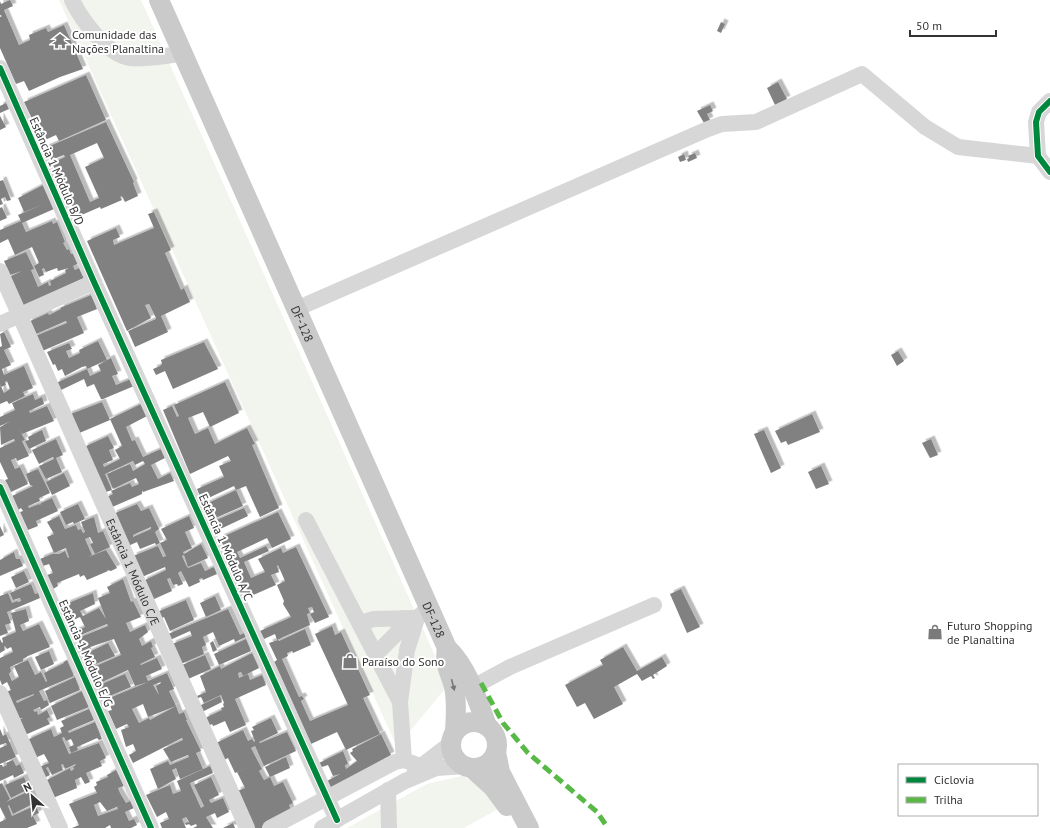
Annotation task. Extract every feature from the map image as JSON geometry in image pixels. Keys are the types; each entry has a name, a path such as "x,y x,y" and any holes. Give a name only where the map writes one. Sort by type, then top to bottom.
{"main road":[{"name":"DF-128","path":"159,0 296,309 417,614 456,656 473,687 487,726 492,730 497,740 496,752 500,772 529,828"},
{"name":"DF-128","path":"447,648 445,660 454,688 456,714 453,737 453,754 461,764 483,776 493,787 512,814 519,828"},
{"path":"453,737 459,727 470,722 482,723 487,726"},
{"path":"469,767 478,767 489,762 496,752"}],"street":[{"path":"72,0 78,12 99,40 129,58 182,54"},
{"name":"Estância 1 Módulo B/D","path":"0,68 94,282"},
{"path":"296,309 708,129 722,124 756,122 862,74 925,127 958,147 1038,156"},
{"path":"1050,102 1039,112 1036,122 1038,156 1050,172"},
{"name":"Estância 1 Módulo C/E","path":"0,271 247,828"},
{"path":"0,324 94,282"},
{"name":"Estância 1 Módulo A/C","path":"94,282 337,820"},
{"name":"Estância 1 Módulo E/G","path":"0,487 151,828"},
{"path":"306,520 400,702"},
{"path":"473,687 510,667 654,605"},
{"path":"404,760 400,702 407,650 417,614"},
{"path":"360,623 417,614"},
{"path":"376,654 417,614"},
{"path":"0,692 60,828"},
{"path":"405,781 453,737"},
{"path":"270,828 395,762 404,760 420,766"},
{"path":"322,828 405,781 436,768 469,767"},
{"path":"388,790 389,828"}],"shaded area":[{"path":"59,0 141,0 448,685 397,747"},
{"path":"462,776 482,786 498,809 464,828 347,828 427,784"}],"building":[{"path":"10,0 13,6 4,10 19,45 30,40 29,35 46,28 48,32 64,25 83,69 60,77 29,91 24,81 16,84 0,48 0,17 2,16 0,15 0,1 1,4"},
{"path":"721,22 725,24 721,33 717,31"},
{"path":"86,75 106,120 59,141 56,135 45,140 44,137 41,138 24,102"},
{"path":"778,82 787,99 775,105 767,88"},
{"path":"6,103 9,109 0,113 0,106"},
{"path":"710,105 713,111 707,114 710,120 704,123 697,111"},
{"path":"0,116 6,127 0,130"},
{"path":"106,122 134,182 133,183 138,196 125,202 122,196 120,197 122,200 101,209 100,207 77,217 52,163 65,157 64,155 51,160 50,155 45,148","holes":["97,143 104,158 85,167 99,198 90,202 70,155"]},
{"path":"695,153 697,158 688,162 688,156"},
{"path":"684,154 686,160 680,162 678,157"},
{"path":"3,180 11,200 7,201 5,197 1,199 3,204 0,205 0,181"},
{"path":"43,185 54,209 22,223 26,232 52,221 53,224 57,222 65,242 63,243 67,250 69,249 71,254 75,253 79,263 73,266 75,270 79,268 84,278 23,307 7,278 22,271 10,275 4,261 26,252 34,269 31,270 38,287 48,282 49,286 51,285 50,281 66,273 65,270 69,268 58,271 57,268 46,272 44,268 42,269 44,275 39,277 34,266 39,263 32,247 15,255 8,239 0,243 0,230 21,221 18,215 44,204 24,212 18,198"},
{"path":"2,207 7,218 0,221 0,208"},
{"path":"154,212 171,250 165,253 181,290 184,288 190,302 161,316 168,332 135,347 128,331 156,318 149,304 145,305 151,318 127,331 87,241 116,228 120,237 113,240 114,245 154,228 148,214"},
{"path":"91,295 97,309 77,317 84,333 40,352 33,337 67,323 66,321 34,335 28,322 48,313 49,315 61,309 60,308"},
{"path":"4,332 11,347 4,350 11,365 2,369 4,375 24,366 33,388 23,392 25,396 9,404 7,401 0,404 0,347 2,346 0,334","holes":["7,381 10,389 4,393 1,387 6,385 5,382"]},
{"path":"98,341 107,360 87,369 86,366 82,367 65,376 62,369 58,371 55,364 53,365 47,352 69,343 72,349 66,351 69,358 80,353 79,350"},
{"path":"204,342 218,369 173,389 165,371 156,375 153,369 162,364 161,360"},
{"path":"898,351 904,361 897,366 891,355"},
{"path":"111,358 118,374 112,376 116,385 131,379 134,386 103,399 101,399 94,384 87,387 84,379 59,391 56,383 87,369 90,376 101,371 98,365"},
{"path":"225,382 239,413 210,427 203,412 188,418 195,434 208,428 215,444 247,428 255,444 252,445 279,508 260,517 246,486 236,490 234,486 202,501 197,489 224,477 219,466 231,461 228,456 190,474 163,410 172,406 177,417 179,416 174,405"},
{"path":"33,394 35,400 42,397 44,404 29,411 30,413 47,406 54,421 22,434 18,427 25,440 22,441 29,456 17,461 16,458 11,460 15,469 20,467 28,484 11,492 5,480 8,479 0,462 0,448 15,441 14,439 1,445 0,427 11,421 0,426 0,417 15,410 12,403"},
{"path":"102,402 110,420 77,434 68,415"},
{"path":"141,404 147,416 126,427 132,441 135,440 143,457 161,449 165,458 151,465 158,479 170,473 174,481 143,492 142,490 142,494 110,508 105,498 113,494 111,491 130,483 132,487 139,484 136,478 113,489 107,474 130,464 133,471 145,464 143,461 135,465 133,461 105,474 112,490 103,493 84,447 108,436 114,448 109,450 113,460 103,464 104,467 120,459 115,450 122,446 110,419"},
{"path":"812,414 820,432 788,445 786,441 781,443 775,431"},
{"path":"42,430 46,441 29,449 25,441 29,440 28,437"},
{"path":"764,430 781,468 771,473 754,434"},
{"path":"56,439 63,455 56,458 62,472 46,479 39,466 54,459 53,457 39,464 32,450"},
{"path":"931,439 938,455 930,458 922,443"},
{"path":"821,466 829,484 816,489 808,472"},
{"path":"38,469 50,493 39,498 40,501 28,506 29,508 39,504 40,505 41,503 52,498 58,511 36,521 38,526 28,530 20,512 23,511 21,508 18,510 12,496 33,486 30,485 26,474"},
{"path":"64,473 70,486 52,495 46,482"},
{"path":"236,490 243,506 211,520 204,505"},
{"path":"78,504 85,519 74,524 73,522 66,525 60,512"},
{"path":"137,504 141,511 149,508 159,529 155,532 160,543 156,545 155,543 140,549 137,542 128,546 113,514","holes":["151,527 151,529 133,537 133,535"]},
{"path":"244,508 248,516 216,531 212,522"},
{"path":"278,512 291,539 272,548 267,538 237,552 240,558 266,546 269,551 244,562 251,578 265,572 258,559 281,548 283,553 296,547 329,617 315,623 310,614 314,612 312,607 308,608 310,613 307,614 310,625 277,640 275,634 264,639 260,631 291,617 283,604 284,601 277,585 285,581 278,565 279,572 271,575 276,585 251,596 247,589 243,591 220,538"},
{"path":"59,516 65,529 76,525 78,530 81,529 83,533 85,532 81,522 94,517 98,533 103,531 110,547 95,554 90,544 93,543 90,537 85,539 92,555 88,557 106,550 117,568 111,571 107,570 108,571 87,580 84,575 80,577 79,574 57,583 58,586 53,589 47,575 53,573 49,564 43,566 40,559 65,551 68,558 69,557 66,548 54,553 47,537 54,534 47,522"},
{"path":"189,516 194,528 185,532 192,548 183,552 184,554 201,544 208,558 188,567 184,555 182,556 186,565 188,568 201,563 205,571 214,567 217,574 203,580 202,578 199,579 200,582 189,587 181,571 178,573 183,584 178,586 177,584 173,585 170,578 167,579 172,591 152,600 143,581 166,570 165,567 142,577 133,556 158,546 163,557 166,556 160,543 167,540 161,529"},
{"path":"0,526 4,535 0,537"},
{"path":"14,552 16,559 20,559 23,566 0,576 0,560"},
{"path":"24,571 29,582 16,588 11,577"},
{"path":"123,579 131,602 133,601 141,617 126,623 130,632 145,625 148,632 139,639 142,646 151,641 153,647 151,648 155,657 140,664 141,665 157,658 162,669 146,676 148,681 167,673 174,689 169,691 176,706 179,714 184,712 186,720 201,751 196,753 203,769 180,779 176,768 172,770 176,779 158,789 150,769 168,761 170,765 189,757 188,755 171,762 163,749 183,740 182,738 133,763 129,755 136,751 133,744 126,747 121,730 129,727 127,724 116,729 108,711 112,710 107,699 148,682 135,686 128,670 96,685 89,669 121,655 114,639 90,647 91,649 82,653 78,638 108,626 107,624 76,637 73,632 85,627 80,617 69,622 64,612 69,611 66,604 93,593 95,604 80,611 83,616 99,608 106,619 98,598 110,593 107,587","holes":["161,683 156,686 159,695 153,685","143,704 148,717 176,706 150,720 149,718 139,723 132,709"]},
{"path":"31,584 35,594 38,593 40,598 7,612 11,623 5,625 8,633 0,636 0,596 8,593 12,603 21,601 20,598 13,600 10,593"},
{"path":"681,589 700,627 687,633 670,594"},
{"path":"215,596 221,610 206,617 200,603"},
{"path":"186,600 194,620 170,631 164,617 160,619 157,612"},
{"path":"26,609 29,621 20,625 23,631 39,624 50,647 28,656 23,659 23,661 10,667 11,671 9,674 12,681 19,677 14,666 28,660 35,675 41,672 46,682 44,673 67,660 74,676 39,691 44,701 47,700 49,705 41,710 40,707 33,710 35,712 37,711 38,715 47,710 50,717 47,719 50,724 25,735 18,720 23,718 17,719 6,692 11,690 7,682 2,685 0,680 0,658 13,652 11,647 7,649 5,646 5,650 0,653 0,639 2,643 2,638 16,632 11,613","holes":["34,694 17,703 16,701"]},
{"path":"228,609 240,635 244,633 246,637 235,642 234,639 219,646 213,632 203,637 206,645 202,647 204,654 181,664 172,644 192,636 190,631 170,640 168,634"},
{"path":"332,626 335,635 341,632 370,695 363,698 380,734 346,750 337,732 311,744 274,662 277,660 269,643 279,641 305,629 311,645 293,653 292,651 287,653 288,656 282,659 299,697 302,696 304,699 301,701 310,721 348,705 315,634"},
{"path":"246,639 251,651 219,665 214,654"},
{"path":"213,641 217,650 213,652 210,643"},
{"path":"108,643 115,656 89,667 83,655"},
{"path":"623,647 637,671 662,657 667,666 653,675 655,678 653,679 651,676 642,681 637,674 614,687 623,704 594,719 585,703 577,707 565,685 603,665 600,660"},
{"path":"49,651 54,664 41,670 35,657"},
{"path":"252,653 259,668 243,676 241,672 238,673 239,678 248,674 250,680 262,675 266,685 235,699 246,725 230,732 225,721 213,726 212,724 208,726 205,718 222,710 221,708 224,707 224,703 221,695 204,703 201,697 198,698 197,696 206,692 200,676 220,666 221,669"},
{"path":"205,655 211,669 188,679 182,665"},
{"path":"125,674 131,687 103,699 97,686"},
{"path":"75,677 80,690 50,703 45,691"},
{"path":"82,691 89,707 57,720 51,706"},
{"path":"220,696 222,702 202,712 199,706"},
{"path":"89,709 94,720 68,731 69,733 95,722 102,739 99,740 97,738 77,747 78,750 71,753 69,747 74,745 71,739 66,741 64,737 62,738 69,754 99,743 106,758 100,761 102,766 86,773 90,782 85,784 81,777 75,780 77,788 53,798 45,781 70,768 71,771 74,769 73,767 76,764 65,769 63,764 61,765 63,770 52,775 48,767 46,768 50,775 44,778 39,767 49,763 44,754 35,758 27,740 51,729 54,737 62,733 60,728 64,726 61,721"},
{"path":"271,718 278,733 259,742 260,743 287,732 296,751 264,766 255,746 251,748 262,769 259,771 264,780 270,777 274,786 283,782 293,803 289,805 291,810 266,828 254,828 237,791 245,788 237,772 235,773 228,758 224,760 216,743 243,730 248,741 252,739 254,742 255,741 251,731 254,730 252,727"},
{"path":"0,729 3,736 6,734 16,757 0,764 0,748 7,745 6,743 0,745"},
{"path":"381,734 391,755 331,789 327,781 340,774 333,776 328,765 322,767 319,763 343,751 348,764 345,765 346,769 357,761 350,753 353,751 352,749"},
{"path":"286,757 290,768 270,777 265,767"},
{"path":"13,760 16,766 20,764 24,773 14,778 13,775 0,781 0,765 3,767 7,765 6,763"},
{"path":"210,766 213,773 190,783 191,786 201,808 204,806 194,785 211,777 219,795 209,800 211,803 223,798 229,812 217,818 215,813 206,817 213,828 193,828 197,826 196,824 191,826 189,824 186,825 185,823 189,822 186,817 182,819 186,828 162,828 160,823 169,819 166,812 157,817 146,795 170,785 173,794 181,791 177,781"},
{"path":"116,770 124,786 118,788 120,793 126,803 130,801 134,808 125,812 129,821 134,819 137,825 131,828 111,828 110,825 105,828 72,828 79,825 69,804 97,793 94,787 97,785 96,782 108,777 107,775","holes":["100,802 107,811 124,804 117,807 118,809 98,816 94,805"]},
{"path":"24,777 29,789 11,798 5,785"},
{"path":"2,783 10,799 6,802 31,790 38,805 36,806 39,813 33,816 37,824 27,828 0,828 0,822 6,819 0,807 0,784","holes":["9,805 13,814 31,805 32,807 12,816 8,806"]},
{"path":"233,823 235,828 223,828"}],"marked path":[{"path":"481,683 503,723 528,753 597,812 608,828"}],"cycle path":[{"path":"0,68 94,282 337,820"},
{"path":"1050,101 1039,112 1036,122 1038,156 1050,172"},
{"path":"0,487 151,828"}],"place":[{"name":"Comunidade das Nações Planaltina","path":"60,41"},
{"name":"Futuro Shopping de Planaltina","path":"935,632"},
{"name":"Paraíso do Sono","path":"350,661"}]}
